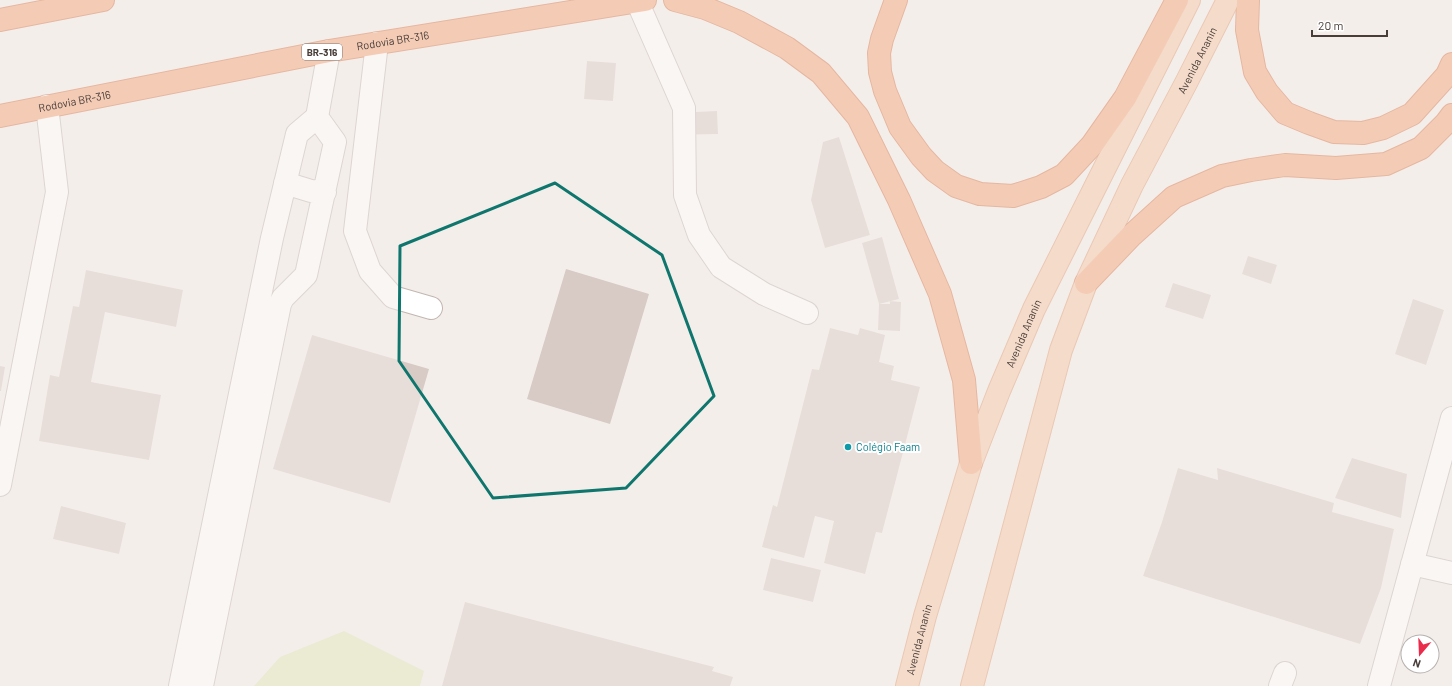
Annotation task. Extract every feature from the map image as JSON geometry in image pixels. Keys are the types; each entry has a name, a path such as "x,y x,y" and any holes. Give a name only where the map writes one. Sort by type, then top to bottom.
{"highway":[{"path":"0,20 104,0"},
{"path":"675,0 704,8 739,22 787,48 821,73 858,117 899,200 940,294 964,380 971,463"},
{"path":"896,0 882,39 879,53 880,72 885,91 900,126 921,156 935,171 956,186 980,194 1013,196 1041,187 1064,175 1092,145 1125,98 1177,0"},
{"path":"1248,0 1247,30 1255,72 1267,92 1285,113 1334,132 1363,133 1383,128 1412,114 1447,76 1452,64"},
{"name":"Rodovia BR-316","path":"0,116 329,50 641,1"},
{"path":"1086,283 1132,235 1174,197 1222,176 1250,170 1285,165 1336,168 1386,164 1421,148 1452,115"}],"main road":[{"name":"Avenida Ananin","path":"907,686 925,616 971,463 999,391 1034,309 1189,0"},
{"name":"Avenida Ananin","path":"972,686 1061,350 1086,283 1132,185 1228,0"}],"street":[{"path":"641,1 684,108 685,194 698,235 721,267 764,294 807,313"},
{"path":"377,43 355,231 370,270 393,297 431,308"},
{"path":"202,686 270,302 272,238 296,134 317,116 329,50"},
{"path":"0,485 57,192 47,106"},
{"path":"270,302 283,298 306,275 335,142 317,116"},
{"path":"285,183 305,189 325,192"},
{"path":"180,686 270,302"},
{"path":"1379,686 1452,418"},
{"path":"1412,564 1452,573"}],"highlighted area":[{"path":"555,183 662,255 714,396 626,488 493,498 399,361 400,246"}],"green space":[{"path":"344,631 424,671 420,686 254,686 280,657"}],"building":[{"path":"587,61 616,63 613,101 584,99"},
{"path":"717,111 718,134 674,135 673,113"},
{"path":"839,137 870,235 825,248 811,200 823,142"},
{"path":"882,237 899,299 891,301 901,302 900,331 878,330 879,304 862,243","holes":["890,301 890,304 879,304"]},
{"path":"1248,256 1277,265 1271,284 1242,274"},
{"path":"566,269 649,294 610,424 527,399"},
{"path":"86,270 183,290 176,327 105,312 91,382 161,395 149,460 39,441 50,375 59,377 73,306 79,307"},
{"path":"1173,283 1211,295 1203,319 1165,307"},
{"path":"1413,299 1444,310 1426,365 1395,354"},
{"name":"Colégio Faam","path":"830,328 858,335 860,328 885,335 879,362 894,366 891,380 920,387 882,533 876,532 865,574 824,563 834,521 815,516 804,558 762,547 773,505 777,507 812,369 819,370"},
{"path":"312,335 429,369 390,503 273,469"},
{"path":"0,366 5,367 1,391 0,391"},
{"path":"1352,458 1407,474 1401,518 1335,498"},
{"path":"1178,468 1218,480 1217,468 1334,503 1332,512 1394,529 1381,588 1360,644 1143,576 1162,522"},
{"path":"61,506 126,523 119,554 53,539"},
{"path":"771,558 821,570 813,602 763,590"},
{"path":"465,602 714,667 712,671 733,677 730,686 442,686"}],"place":[{"name":"Colégio Faam","path":"848,447"}]}
